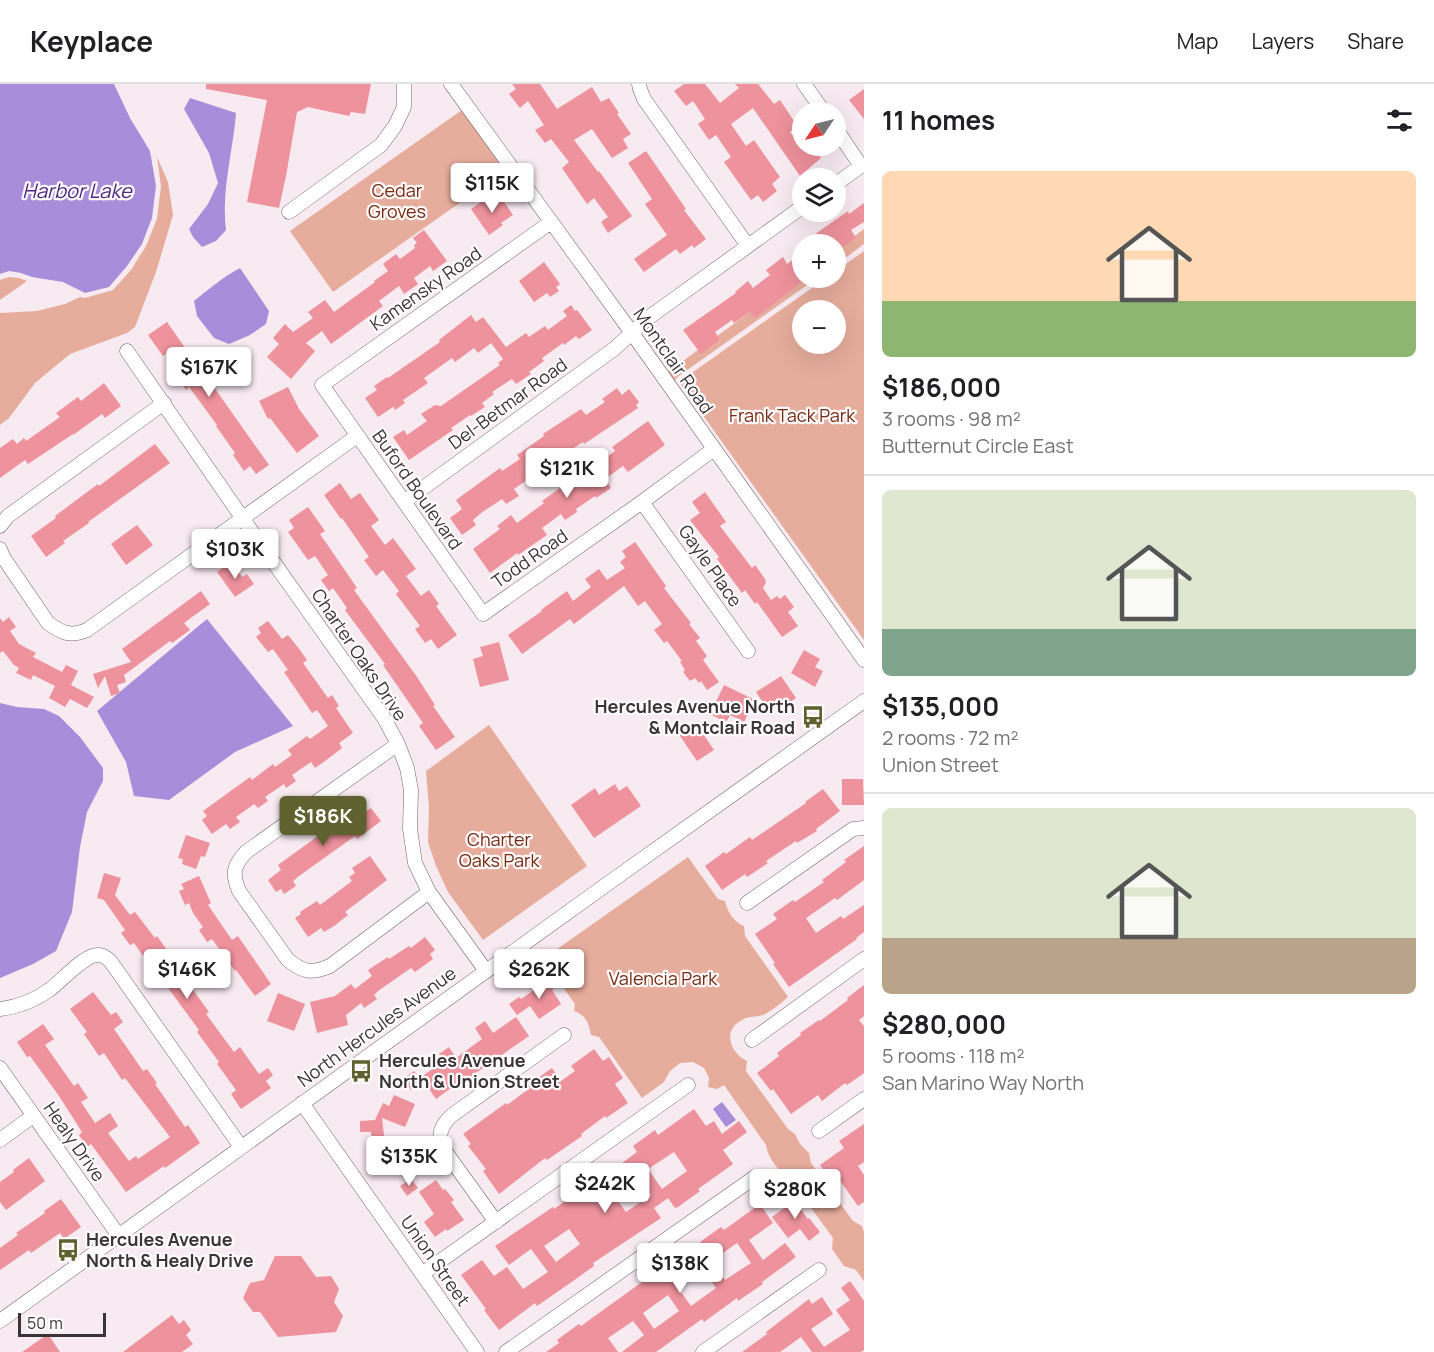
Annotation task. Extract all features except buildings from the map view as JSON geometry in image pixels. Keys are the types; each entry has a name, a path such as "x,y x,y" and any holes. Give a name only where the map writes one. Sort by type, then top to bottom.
{"street":[{"path":"290,212 381,145 395,126 404,107 404,84"},
{"name":"Montclair Road","path":"451,84 632,333 864,660"},
{"path":"639,84 644,99 748,246"},
{"path":"804,84 817,102"},
{"path":"846,144 861,166 846,177"},
{"name":"Del-Betmar Road","path":"404,502 614,349 648,318 792,214"},
{"name":"Kamensky Road","path":"322,385 551,222"},
{"name":"Charter Oaks Drive","path":"127,351 384,718 398,744 407,768 411,790 410,829 415,863 429,892 486,971"},
{"name":"Buford Boulevard","path":"322,385 483,614"},
{"path":"0,526 8,516 164,403"},
{"path":"0,549 3,557 48,622 57,630 68,634 78,633 87,630 357,436"},
{"name":"Todd Road","path":"483,614 714,449"},
{"name":"Gayle Place","path":"642,502 748,651"},
{"name":"North Hercules Avenue","path":"0,1321 864,701"},
{"path":"398,744 246,852 238,861 234,872 235,882 288,960 308,971 330,966 429,892"},
{"path":"747,903 853,829 864,828"},
{"path":"0,1009 20,1004 48,991 91,956 98,954 105,957 111,962 241,1147"},
{"path":"752,1040 864,959"},
{"path":"496,1222 442,1147 441,1129 451,1116 564,1035"},
{"name":"Healy Drive","path":"0,1068 119,1236"},
{"path":"422,1274 688,1085"},
{"path":"819,1131 864,1099"},
{"name":"Union Street","path":"302,1103 477,1352"},
{"path":"0,1140 33,1116"},
{"path":"506,1352 755,1177"},
{"path":"703,1352 819,1270"}],"green space":[{"name":"Cedar Groves","path":"462,110 505,171 333,292 290,231"},
{"path":"157,157 168,182 173,215 156,272 135,327 127,333 70,354 35,383 9,418 0,425 0,313 37,311 65,304 80,297 85,298 113,290 131,270 146,246 157,219 161,186"},
{"path":"864,229 864,244 846,258 846,242"},
{"name":"Frank Tack Park","path":"864,251 864,640 679,382 792,302 792,354 846,354 846,300 795,300 812,288 846,288 846,264"},
{"path":"9,277 27,281 0,300 0,280"},
{"path":"792,281 792,288 803,288 676,378 675,382 668,372"},
{"name":"Charter Oaks Park","path":"489,725 587,866 483,940 448,892 436,866 428,842 429,807 426,771"},
{"name":"Valencia Park","path":"688,857 718,899 725,901 732,916 744,926 745,936 788,997 765,1014 745,1018 736,1024 730,1035 731,1041 736,1053 747,1061 746,1071 788,1129 795,1134 800,1144 809,1153 811,1163 853,1221 862,1226 864,1281 856,1270 844,1266 832,1249 833,1238 790,1179 775,1164 766,1145 724,1085 717,1089 708,1087 709,1078 704,1068 693,1062 680,1063 670,1071 664,1082 642,1098 599,1037 591,1035 586,1020 574,1011 575,1004 543,959"}],"water":[{"name":"Harbor Lake","path":"0,84 114,84 130,118 150,151 156,186 152,218 142,244 109,287 85,293 63,282 9,271 0,274"},
{"path":"190,98 236,113 226,186 226,230 216,241 202,247 189,229 208,204 218,183 209,153 184,109"},
{"path":"240,268 269,311 266,324 250,335 229,344 214,338 197,316 194,301"},
{"path":"207,619 293,726 235,752 169,800 134,796 126,762 97,711"},
{"path":"0,703 44,709 59,716 80,737 103,768 103,781 87,812 72,912 56,951 0,978"},
{"path":"722,1102 736,1120 726,1127 713,1109"}],"place":[{"name":"Hercules Avenue North & Montclair Road","path":"813,717"},
{"name":"Hercules Avenue North & Union Street","path":"361,1071"},
{"name":"Hercules Avenue North & Healy Drive","path":"68,1250"}]}
